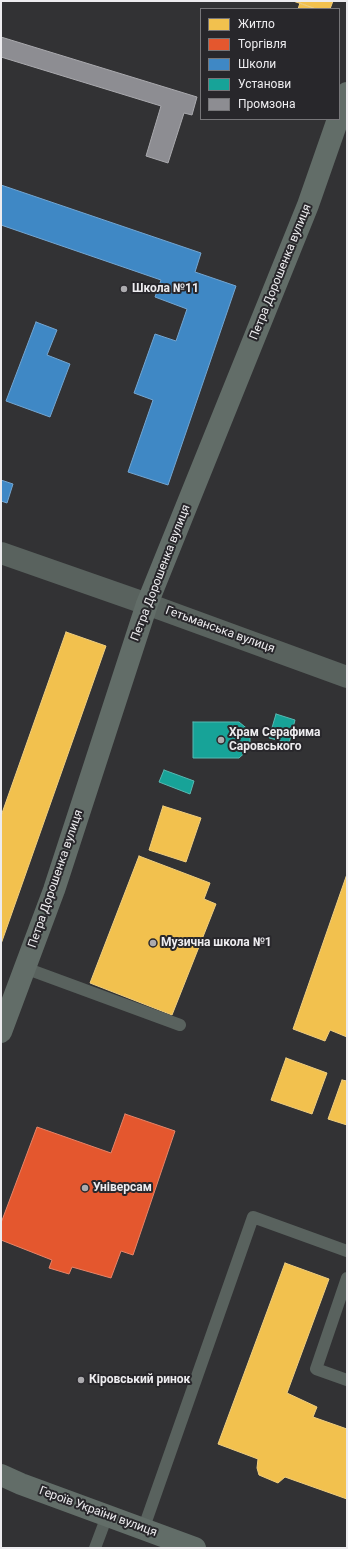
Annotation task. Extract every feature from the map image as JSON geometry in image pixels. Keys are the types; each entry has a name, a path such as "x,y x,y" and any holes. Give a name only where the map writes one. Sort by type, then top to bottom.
{"street":[{"path":"340,113 347,93"},
{"name":"Петра Дорошенка вулиця","path":"1,1032 54,890 147,604 305,213 338,120"},
{"name":"Гетьманська вулиця","path":"1,553 147,604 347,677"},
{"name":"Героїв України вулиця","path":"1,1475 143,1530 195,1548"}],"lane":[{"path":"25,968 180,1025"},
{"path":"143,1530 253,1217 347,1251"},
{"path":"347,1278 316,1369 347,1380"},
{"path":"95,1548 107,1516"}],"building: Житло":[{"path":"293,1 333,1 330,8 313,8"},
{"path":"300,3 313,8 298,8"},
{"path":"66,632 106,646 1,944 1,816"},
{"path":"163,806 201,818 186,862 149,850"},
{"name":"Музична школа №1","path":"139,856 210,883 204,899 216,904 172,1015 90,983"},
{"path":"347,874 347,1037 330,1030 325,1041 293,1029"},
{"path":"286,1058 327,1073 312,1114 271,1100"},
{"path":"342,1080 347,1081 347,1125 328,1119"},
{"path":"285,1263 329,1279 287,1393 317,1407 313,1417 347,1429 347,1499 285,1477 278,1483 259,1475 257,1468 258,1459 218,1444"}],"building: Торгівля":[{"name":"Універсам","path":"125,1114 175,1131 133,1255 121,1251 111,1278 72,1267 69,1274 49,1268 52,1260 1,1240 1,1223 37,1127 111,1153"}],"building: Школи":[{"path":"1,185 201,253 195,272 236,286 168,485 128,472 153,400 134,393 155,334 176,341 187,309 155,297 161,280 1,225"},
{"path":"36,322 57,330 47,355 70,364 50,417 6,401"},
{"path":"1,480 13,484 7,503 1,501"}],"building: Установи":[{"path":"276,714 295,720 289,743 269,738"},
{"name":"Храм Серафима Саровського","path":"193,722 239,722 250,731 250,748 239,758 193,758"},
{"path":"164,770 194,781 190,794 159,782"}],"building: Промзона":[{"path":"1,37 197,97 192,115 184,113 168,163 146,156 161,106 1,57"}],"place":[{"name":"Школа №11","path":"124,289"},
{"name":"Храм Серафима Саровського","path":"221,740"},
{"name":"Музична школа №1","path":"153,943"},
{"name":"Універсам","path":"85,1188"},
{"name":"Кіровський ринок","path":"81,1380"}]}
